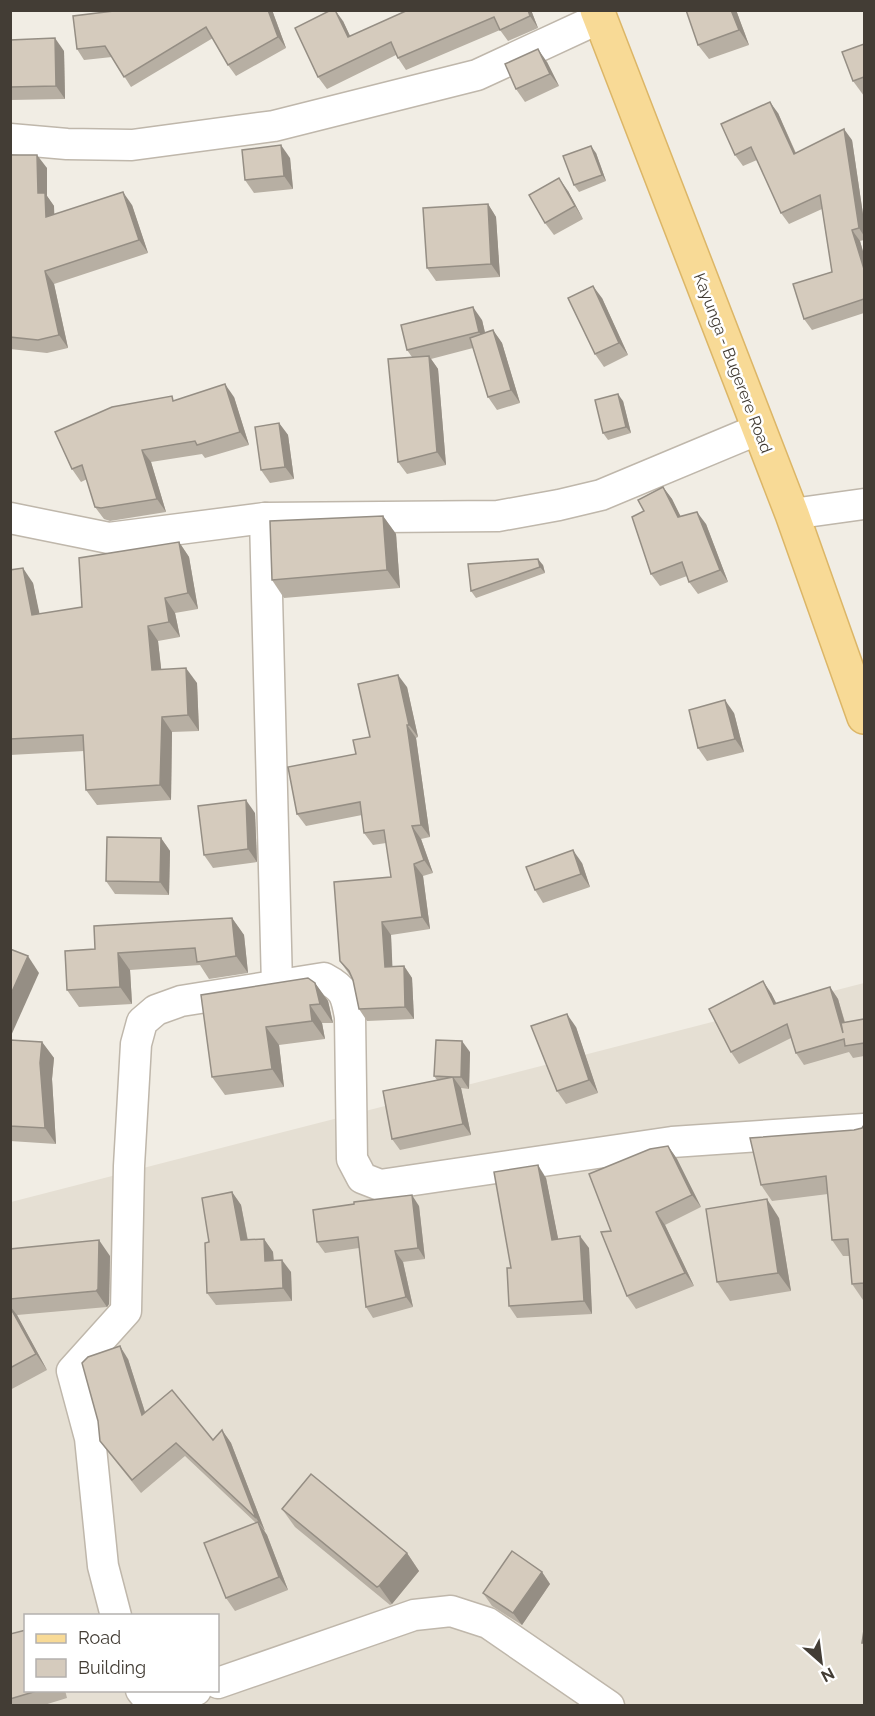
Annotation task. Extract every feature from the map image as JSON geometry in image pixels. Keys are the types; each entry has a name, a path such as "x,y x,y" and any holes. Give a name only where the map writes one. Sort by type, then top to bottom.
{"main road":[{"name":"Kayunga - Bugerere Road","path":"598,14 792,514 864,717"}],"street":[{"path":"10,139 67,144 132,145 274,126 477,75 598,14"},
{"path":"10,518 109,538 265,518 498,516 601,495 759,429"},
{"path":"792,514 864,504"},
{"path":"265,518 277,985"},
{"path":"116,1614 104,1566 90,1438 72,1371 126,1311 129,1167 136,1044 142,1022 156,1011 181,1001 324,978 339,986 347,997 350,1017 352,1159 362,1178 380,1185 672,1142 864,1129"},
{"path":"219,1683 414,1615 451,1611 488,1623 609,1706"},
{"path":"143,1692 148,1699 181,1696 191,1692"}],"shaded area":[{"path":"864,983 864,1705 11,1706 11,1202"}],"building":[{"path":"122,10 268,10 278,37 228,65 206,27 124,77 105,46 77,49 73,16"},
{"path":"335,10 348,37 408,10 528,10 530,16 500,30 494,17 398,58 391,42 318,77 295,28"},
{"path":"686,10 731,10 739,30 698,45"},
{"path":"55,38 56,86 10,87 10,40"},
{"path":"864,44 864,77 853,81 842,52"},
{"path":"538,49 550,74 516,89 505,64"},
{"path":"770,102 794,154 844,129 859,228 852,230 864,269 864,299 804,319 793,284 832,272 820,195 781,213 751,147 735,155 721,124"},
{"path":"281,145 284,176 245,180 242,150"},
{"path":"591,146 602,175 574,185 563,156"},
{"path":"10,155 37,155 38,193 45,193 46,217 123,192 139,240 45,271 59,335 38,340 10,337"},
{"path":"559,178 575,206 545,223 529,195"},
{"path":"488,204 491,264 427,268 423,208"},
{"path":"593,286 619,343 595,354 568,298"},
{"path":"473,307 479,332 407,350 401,325"},
{"path":"493,330 511,390 488,397 470,338"},
{"path":"429,356 437,452 398,462 388,359"},
{"path":"225,384 240,432 197,445 195,441 142,450 157,499 95,507 82,465 72,469 55,432 112,407 172,396 173,401"},
{"path":"618,394 626,427 603,433 595,400"},
{"path":"279,423 285,467 261,470 255,427"},
{"path":"663,487 678,517 697,512 720,570 689,582 682,562 651,574 632,517 644,511 638,500"},
{"path":"383,516 387,570 272,580 270,521"},
{"path":"179,542 188,593 165,598 169,622 148,626 152,670 186,668 188,715 162,717 160,785 86,790 83,735 10,739 10,570 23,568 32,615 82,607 79,558"},
{"path":"538,559 540,567 471,591 468,564"},
{"path":"398,675 409,725 407,725 421,825 412,826 424,860 414,864 422,917 382,922 385,967 404,966 405,1007 359,1009 353,980 340,961 334,882 391,877 384,830 364,833 360,802 297,814 288,767 356,754 353,740 370,737 358,684"},
{"path":"725,700 735,739 698,748 689,710"},
{"path":"246,800 248,849 204,855 198,806"},
{"path":"107,837 161,838 160,882 106,881"},
{"path":"573,850 581,874 535,890 526,867"},
{"path":"232,918 236,956 197,962 195,948 118,953 120,987 67,990 65,951 95,949 94,926"},
{"path":"10,949 28,956 10,996"},
{"path":"308,978 315,983 320,1004 310,1005 312,1021 266,1027 272,1069 212,1077 201,995"},
{"path":"763,981 774,1004 830,987 843,1033 841,1023 864,1019 864,1043 845,1046 844,1039 796,1053 787,1024 731,1052 709,1009"},
{"path":"567,1014 589,1080 557,1091 531,1026"},
{"path":"10,1040 42,1042 40,1063 45,1128 10,1126"},
{"path":"436,1040 462,1041 461,1077 434,1076"},
{"path":"453,1077 463,1124 392,1139 383,1091"},
{"path":"864,1125 864,1283 852,1284 848,1239 832,1240 826,1176 761,1185 750,1138 854,1130"},
{"path":"668,1146 692,1195 656,1212 685,1273 627,1296 601,1232 611,1231 589,1174 650,1149"},
{"path":"538,1165 552,1240 580,1236 584,1301 509,1306 507,1268 511,1268 494,1172"},
{"path":"232,1192 241,1240 264,1239 265,1261 282,1260 283,1288 207,1293 205,1243 209,1242 202,1198"},
{"path":"412,1195 418,1248 395,1251 406,1297 366,1307 358,1237 317,1242 313,1210"},
{"path":"767,1199 778,1273 717,1282 706,1209"},
{"path":"99,1240 98,1289 96,1291 10,1299 10,1249"},
{"path":"10,1307 36,1354 10,1368"},
{"path":"120,1346 142,1415 172,1390 213,1440 222,1430 256,1518 176,1443 132,1480 100,1441 98,1421 82,1363 88,1357"},
{"path":"311,1474 407,1553 379,1586 377,1587 282,1509"},
{"path":"258,1522 279,1577 226,1598 204,1543"},
{"path":"512,1551 542,1572 513,1613 483,1593"},
{"path":"24,1630 24,1692 33,1692 10,1699 10,1634"}]}
